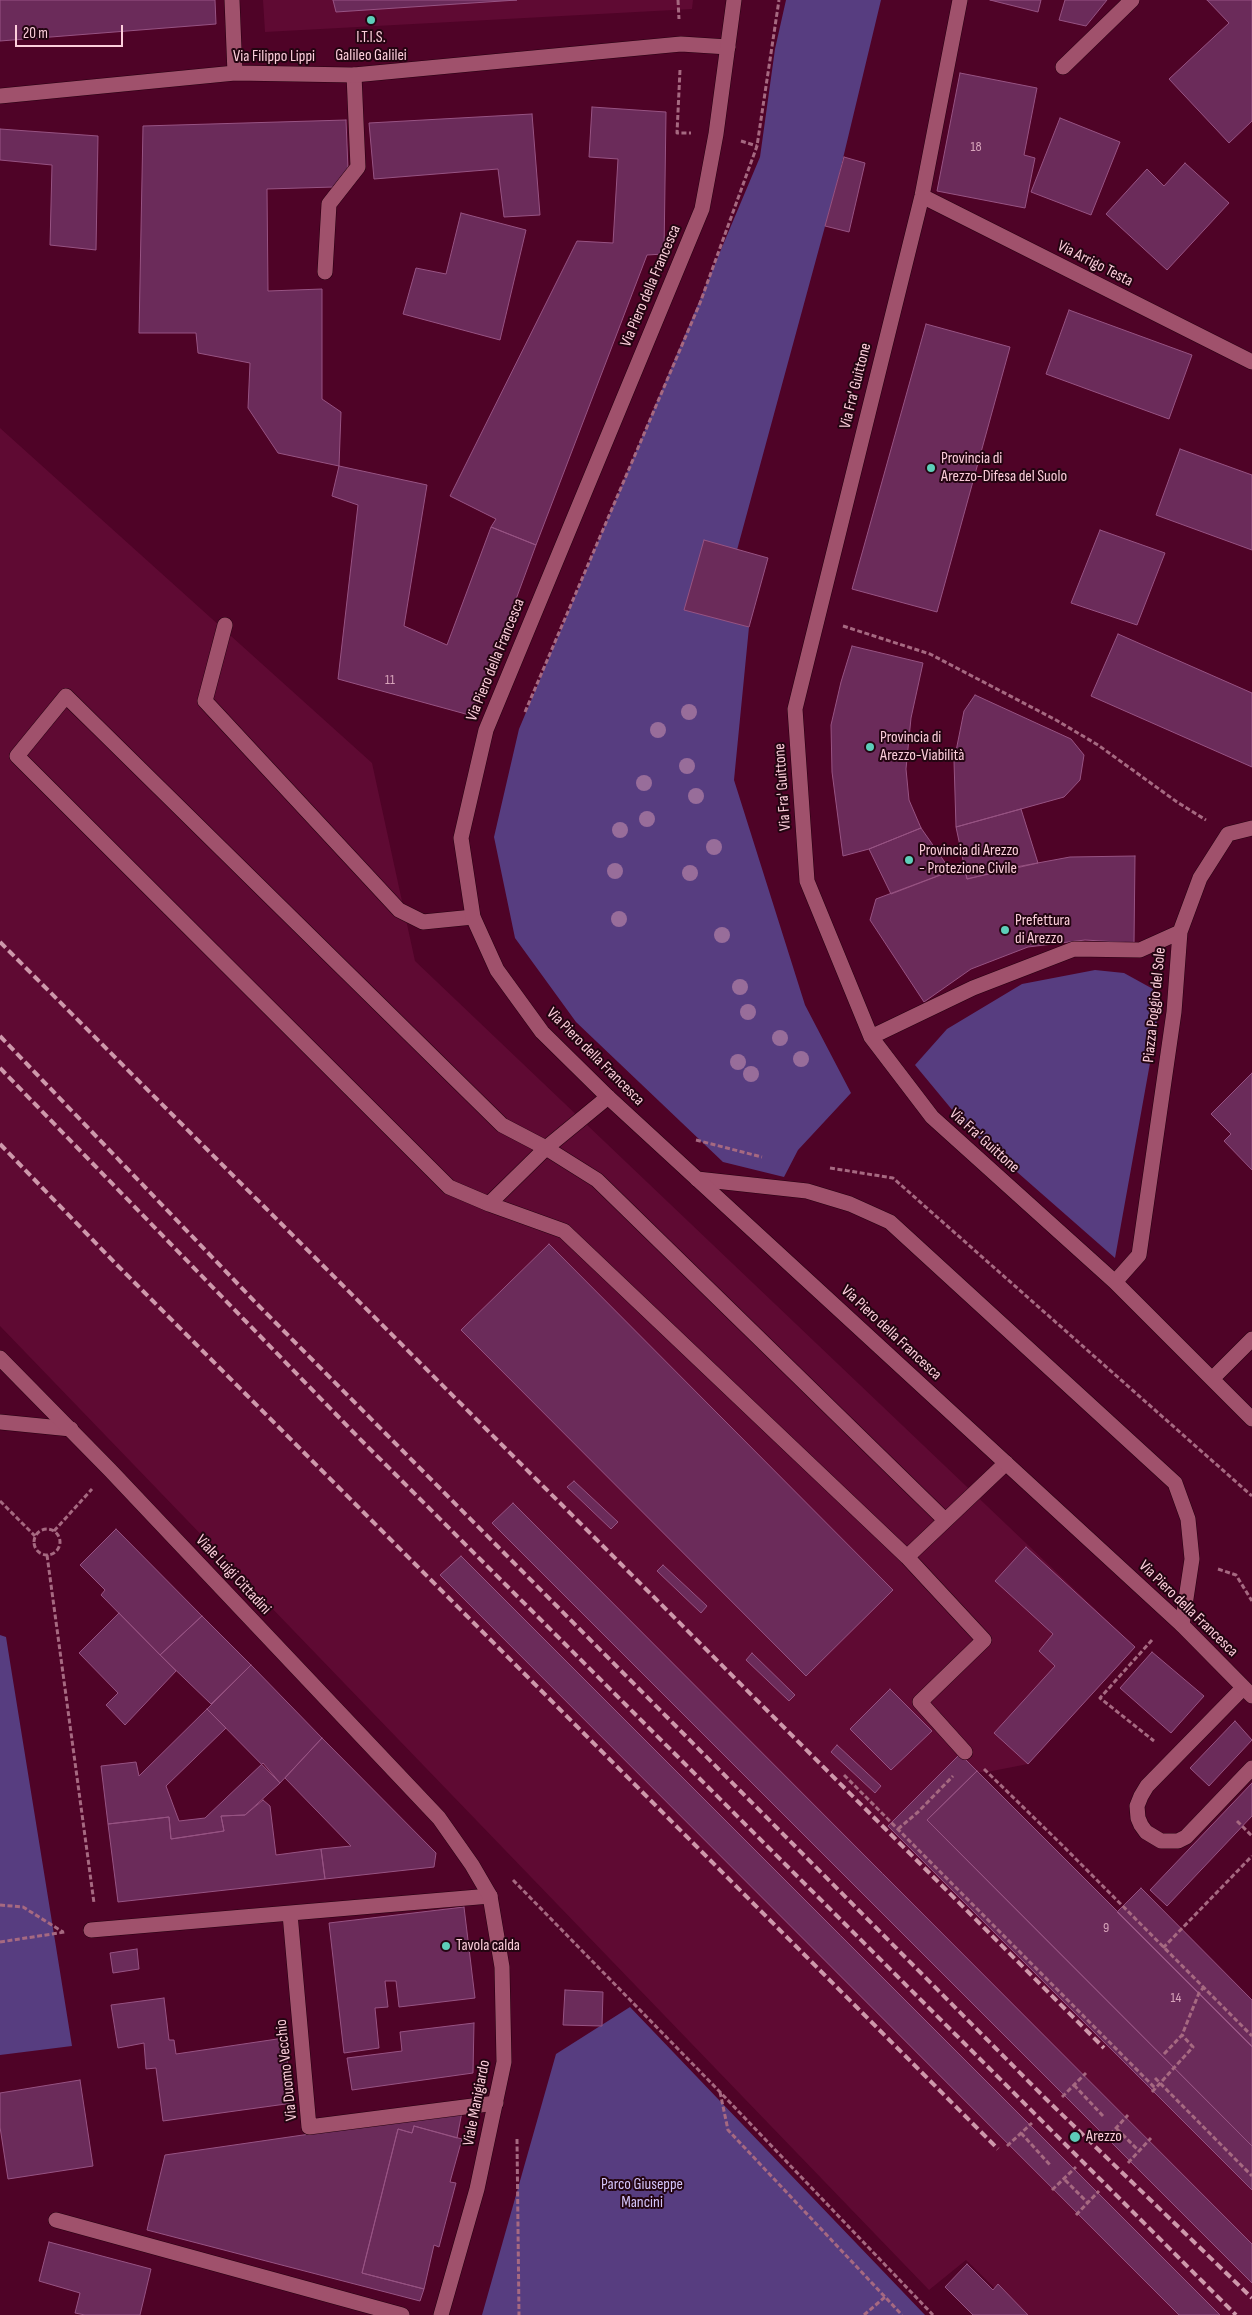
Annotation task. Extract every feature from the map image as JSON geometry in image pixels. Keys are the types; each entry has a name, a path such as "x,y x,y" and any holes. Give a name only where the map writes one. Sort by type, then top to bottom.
{"street":[{"path":"232,0 235,73"},
{"name":"Via Piero della Francesca","path":"734,0 716,134 702,210 486,730 461,838 473,917 497,970 542,1032 608,1097 1182,1625 1247,1692"},
{"name":"Via Fra' Guittone","path":"960,0 922,196 795,709 807,881 871,1037 932,1118 1115,1282 1252,1419"},
{"path":"1063,67 1132,0"},
{"name":"Via Filippo Lippi","path":"0,96 235,73 354,75 681,44 728,47"},
{"path":"326,272 329,204 358,168 354,75"},
{"name":"Via Arrigo Testa","path":"922,196 1252,362"},
{"path":"224,625 205,700 399,910 423,922 473,917"},
{"path":"945,1520 597,1180 546,1148 502,1125 66,696 17,756 449,1187 489,1204 564,1231 907,1557 984,1640 920,1702 968,1754"},
{"path":"1180,932 1200,878 1228,834 1252,828"},
{"name":"Piazza Poggio del Sole","path":"871,1037 974,988 1074,949 1140,950 1180,932 1174,1012 1139,1255 1115,1282"},
{"path":"489,1204 546,1148 608,1097"},
{"path":"697,1179 807,1191 850,1204 890,1222 1175,1483 1188,1519 1192,1559 1182,1625"},
{"path":"1213,1378 1252,1339"},
{"name":"Viale Luigi Cittadini","path":"0,1358 71,1429 439,1818"},
{"path":"0,1422 71,1429"},
{"path":"907,1557 1006,1463"},
{"path":"1247,1692 1147,1786 1140,1796 1137,1806 1138,1818 1146,1832 1161,1841 1178,1841 1186,1837 1252,1768"},
{"name":"Viale Manigiardo","path":"439,1818 472,1865 490,1896 502,1967 504,2062 477,2189 441,2315"},
{"path":"91,1930 490,1896"},
{"name":"Via Duomo Vecchio","path":"290,1914 309,2127 496,2103"},
{"path":"56,2220 402,2315"}],"path":[{"path":"521,721 700,303 757,146 779,0"},
{"path":"816,618 939,658 1056,720 1098,745 1177,802 1228,834"},
{"path":"54,1530 110,1470"},
{"path":"0,1501 35,1536 36,1549 47,1555 55,1553 60,1546 60,1537 54,1530 45,1529 35,1536"},
{"path":"47,1555 93,1903 100,1907"},
{"path":"1192,1559 1236,1576 1252,1601"},
{"path":"1152,1640 1100,1698 1160,1745"},
{"path":"898,1829 918,1812 968,1754 1060,1842 1252,2036"},
{"path":"844,1775 1156,2088"},
{"path":"1163,1948 1252,1856"},
{"path":"511,1878 720,2092 933,2315"},
{"path":"0,1904 23,1907 63,1932"},
{"path":"0,1942 63,1932 91,1930"},
{"path":"1164,2054 1182,2035 1199,1993 1204,1987"},
{"path":"1152,2092 1193,2047 1182,2035"},
{"path":"1062,2097 1086,2074"},
{"path":"1155,2078 1252,2176"},
{"path":"1074,2085 1103,2116"},
{"path":"720,2092 728,2130 902,2315"},
{"path":"1105,2140 1128,2115"},
{"path":"1007,2146 1032,2123"},
{"path":"1115,2128 1139,2151"},
{"path":"516,2133 519,2315"},
{"path":"1021,2133 1051,2166"},
{"path":"1128,2162 1150,2138"},
{"path":"1052,2190 1076,2167"},
{"path":"1064,2178 1088,2203"},
{"path":"1076,2215 1099,2191"},
{"path":"864,2315 885,2297"}],"shaded area":[{"name":"I.T.I.S. Galileo Galilei","path":"263,0 693,0 692,9 265,32"},
{"path":"0,428 372,763 415,961 1135,1647 1028,1764 978,1772 1252,2047 1252,2315 1022,2315 966,2260 929,2290 0,1326"}],"green space":[{"path":"786,0 881,0 839,175 737,550 704,541 685,609 749,627 734,780 805,1005 851,1093 798,1150 784,1177 723,1162 576,1022 515,938 494,837 519,729 760,157 775,49"},
{"path":"1095,970 1124,973 1153,989 1157,1024 1115,1258 968,1129 915,1065 947,1029 1022,984"},
{"path":"0,1635 6,1637 72,2046 0,2055"},
{"name":"Parco Giuseppe Mancini","path":"630,2007 925,2315 482,2315 556,2054"}],"building":[{"path":"0,0 215,0 216,24 0,41"},
{"path":"333,0 517,0 336,12"},
{"path":"990,0 1041,0 1038,12"},
{"path":"1065,0 1107,0 1086,26 1059,20"},
{"path":"1207,0 1252,0 1252,121 1229,143 1169,79 1229,23"},
{"path":"960,73 1037,88 1024,155 1035,158 1025,208 937,191"},
{"path":"592,107 666,112 664,254 647,255 536,545 491,527 496,519 450,496 577,241 613,243 618,159 589,157"},
{"path":"532,114 540,215 504,217 498,169 374,179 369,123"},
{"path":"1060,118 1120,142 1091,215 1031,192"},
{"path":"346,120 348,169 334,187 267,189 268,291 322,289 322,399 341,412 339,466 278,453 248,408 250,363 198,353 196,333 139,333 143,126"},
{"path":"0,129 98,136 96,250 50,245 52,165 0,160"},
{"path":"844,157 865,163 849,232 825,226"},
{"path":"1185,163 1229,203 1167,270 1106,214 1147,169 1164,186"},
{"path":"461,213 526,230 500,340 403,314 416,268 446,274"},
{"path":"1069,310 1192,355 1169,419 1046,374"},
{"name":"Provincia di Arezzo-Difesa del Suolo","path":"926,324 1010,347 937,612 852,589"},
{"path":"1180,449 1252,475 1252,550 1156,515"},
{"path":"339,466 427,485 404,626 447,645 491,527 536,545 473,716 338,679 358,505 332,496"},
{"path":"1100,530 1165,553 1137,625 1071,603"},
{"path":"704,540 768,558 749,627 684,610"},
{"path":"1118,634 1252,693 1252,767 1091,696"},
{"name":"Provincia di Arezzo-Viabilità","path":"852,646 923,663 911,718 906,769 909,800 921,828 869,849 843,856 832,772 831,725"},
{"path":"975,695 1071,739 1084,755 1080,780 1064,797 956,827 954,761 964,711"},
{"path":"1021,809 1038,863 967,879 956,827"},
{"name":"Provincia di Arezzo - Protezione Civile","path":"921,828 951,871 891,894 869,849"},
{"name":"Prefettura di Arezzo","path":"1135,856 1134,943 1085,940 1028,947 971,969 924,1002 870,920 876,899 964,866 967,879 1016,867 1070,857"},
{"path":"1252,1073 1252,1170 1224,1141 1231,1134 1211,1114"},
{"path":"549,1244 893,1590 806,1676 461,1330"},
{"path":"574,1481 618,1522 611,1529 567,1487"},
{"path":"513,1503 1252,2244 1252,2283 492,1523"},
{"path":"116,1529 202,1616 160,1655 101,1595 105,1590 80,1565"},
{"path":"1026,1547 1135,1647 1028,1764 994,1733 1055,1666 1039,1651 1053,1634 995,1581"},
{"path":"461,1556 1220,2315 1179,2315 440,1575"},
{"path":"663,1565 707,1606 701,1613 657,1571"},
{"path":"119,1613 176,1671 125,1725 106,1705 118,1693 79,1653"},
{"path":"202,1616 251,1665 211,1704 160,1655"},
{"path":"1152,1652 1204,1696 1171,1733 1120,1688"},
{"path":"752,1653 795,1695 789,1701 746,1660"},
{"path":"251,1665 322,1738 280,1783 207,1709"},
{"path":"890,1689 932,1731 891,1770 850,1729"},
{"path":"207,1709 226,1728 166,1786 179,1821 205,1818 263,1763 280,1783 245,1815 221,1816 224,1831 171,1839 169,1817 108,1824 101,1766 136,1762 139,1776"},
{"path":"1235,1721 1252,1740 1209,1786 1190,1768"},
{"path":"322,1738 436,1853 434,1867 325,1879 321,1849 351,1846 285,1778"},
{"path":"837,1745 881,1786 875,1793 831,1752"},
{"path":"960,1754 977,1771 927,1820 1252,2146 1252,2190 888,1826"},
{"path":"977,1771 1252,2046 1252,2146 927,1820"},
{"path":"1252,1783 1252,1816 1167,1906 1150,1890"},
{"path":"263,1800 270,1806 276,1855 321,1849 325,1879 118,1902 108,1824 169,1817 171,1839 224,1831 221,1816 245,1815"},
{"path":"1141,1888 1252,2000 1252,2047 1117,1912"},
{"path":"464,1907 475,1998 399,2007 396,1981 385,1981 388,2007 375,2008 379,2048 344,2053 329,1923"},
{"path":"137,1949 139,1969 113,1973 110,1953"},
{"path":"565,1990 603,1992 602,2026 563,2025"},
{"path":"164,1998 169,2040 174,2040 176,2054 284,2038 293,2103 163,2121 156,2068 146,2069 144,2043 118,2048 111,2005"},
{"path":"474,2023 473,2073 352,2090 347,2058 402,2051 400,2032"},
{"path":"80,2080 93,2166 8,2179 0,2127 0,2093"},
{"path":"462,2112 457,2138 414,2126 412,2133 398,2129 362,2273 424,2289 420,2301 147,2230 165,2155"},
{"path":"414,2126 462,2139 450,2182 456,2183 439,2247 434,2245 424,2289 362,2273 398,2129 412,2133"},
{"path":"49,2242 151,2269 140,2315 85,2315 75,2313 80,2293 39,2281"},
{"path":"967,2264 993,2290 998,2284 1028,2315 973,2315 945,2287"}],"railway":[{"path":"0,942 1104,2048"},
{"path":"0,1036 259,1306 1047,2100 1252,2298"},
{"path":"0,1068 358,1437 1236,2315"},
{"path":"0,1144 116,1264 998,2149"}],"place":[{"name":"I.T.I.S. Galileo Galilei","path":"371,20"},
{"name":"Provincia di Arezzo-Difesa del Suolo","path":"931,468"},
{"name":"Provincia di Arezzo-Viabilità","path":"870,747"},
{"name":"Provincia di Arezzo - Protezione Civile","path":"909,860"},
{"name":"Prefettura di Arezzo","path":"1005,930"},
{"name":"Tavola calda","path":"446,1946"},
{"name":"Arezzo","path":"1075,2137"}]}
